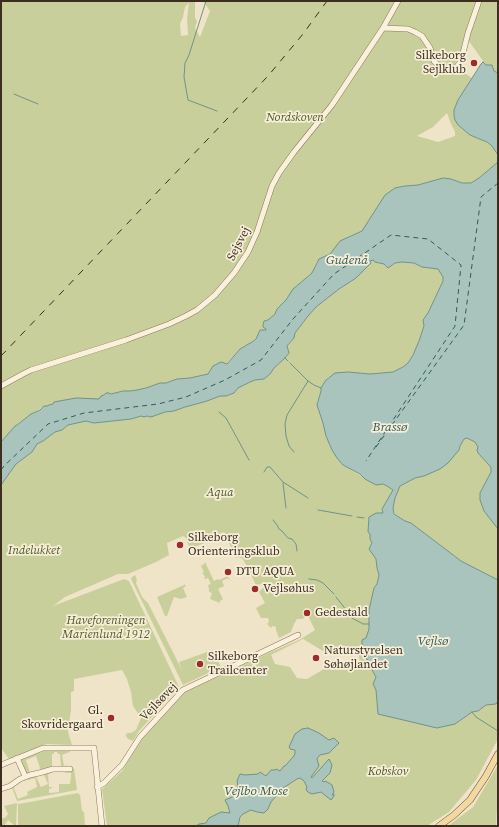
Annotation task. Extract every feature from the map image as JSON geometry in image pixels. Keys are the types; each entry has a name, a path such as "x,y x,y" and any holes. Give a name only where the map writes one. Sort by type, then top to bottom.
{"main road":[{"path":"439,826 454,815 470,800 498,754"}],"street":[{"name":"Sejsvej","path":"1,386 31,370 126,340 169,324 190,314 210,300 232,276 248,252 272,186 280,173 298,147 332,105 383,28 398,1"},
{"path":"383,28 408,29 415,32 422,36 430,48 434,61 437,64 446,68 456,68 461,61 479,1"},
{"name":"Vejlsøvej","path":"97,787 104,783 122,765 140,737 183,690 298,635"},
{"path":"1,765 43,748 94,748 102,826"},
{"path":"17,758 25,776"},
{"path":"1,789 10,786 25,776 53,769 70,769"}],"green space":[{"name":"Nordskoven","path":"1,1 195,1 195,18 197,21 195,28 200,37 210,11 203,1 498,1 498,73 494,71 493,66 486,65 466,37 460,55 457,54 455,58 457,61 455,64 460,70 472,78 457,103 454,116 458,125 470,135 487,142 492,146 498,155 498,162 471,183 462,183 451,179 432,181 418,185 395,188 385,195 385,209 362,231 340,241 330,254 323,257 316,263 312,273 293,289 286,300 277,309 275,314 268,320 264,321 263,325 267,329 264,330 252,342 240,349 226,364 221,362 213,366 208,374 177,379 137,390 104,395 99,399 55,402 44,406 20,422 1,442","holes":["189,3 187,18 188,35 181,36 180,24 185,7","447,113 455,132 455,136 438,142 417,136 433,127"]},
{"path":"373,260 384,264 388,268 395,263 414,263 422,267 438,269 443,277 443,281 428,313 423,320 424,326 416,349 408,363 393,372 370,374 348,372 330,376 322,387 317,405 326,436 332,450 343,465 376,485 383,484 393,490 382,509 383,513 369,517 368,532 372,543 369,549 376,559 379,575 377,584 374,588 369,610 369,629 363,644 368,656 362,654 364,660 368,659 371,663 371,668 376,677 373,684 376,690 378,714 455,724 472,712 478,711 486,705 496,704 498,701 498,739 476,780 449,812 427,826 107,826 102,789 122,771 145,734 183,693 301,639 315,630 307,616 302,619 297,619 291,632 279,638 276,627 272,626 271,628 267,624 269,622 268,618 261,618 256,608 265,603 259,592 263,586 260,584 256,585 242,558 236,558 224,532 217,535 216,538 190,549 186,538 183,536 167,543 169,555 156,562 128,574 118,574 65,597 53,606 124,579 129,581 179,687 139,731 133,741 128,739 126,734 136,730 141,718 133,706 131,692 127,679 122,670 74,679 74,691 71,692 71,710 68,732 72,745 47,744 9,759 1,748 1,485 16,464 31,453 37,444 68,425 86,421 94,423 131,419 141,416 151,417 220,396 226,396 234,393 238,388 250,382 264,379 289,353 287,347 294,338 295,333 316,307 356,278 371,263 370,261","holes":["303,639 328,654 358,651 360,662 358,664 324,669 307,679 297,678 290,667 275,664 271,655"]},
{"path":"465,438 475,442 478,447 478,453 491,468 491,472 480,493 484,511 498,529 498,580 461,561 411,523 395,514 393,508 400,486 415,478 424,476 459,450"},
{"path":"205,562 214,581 228,576 230,580 228,578 222,581 224,586 218,589 223,599 220,603 210,599 212,593 209,592 208,585 211,584 208,578 204,578 205,576 202,573 204,572 201,566"},
{"path":"135,575 137,580 136,583 142,597 148,603 182,670 179,662 213,650 221,667 183,685 131,579"},
{"path":"184,584 186,586 183,588 187,597 181,599 174,597 167,616 165,616 157,597"},
{"path":"70,750 70,752 62,755 64,766 67,765 68,767 58,767 61,766 60,754 57,752 52,754 52,766 55,767 41,771 36,756 26,760 30,773 26,773 21,762 21,760 44,751"},
{"path":"498,765 498,805 496,826 448,826 473,807"},
{"path":"74,768 77,790 17,801 12,787 13,786 18,799 28,795 27,792 37,787 35,778 24,781 23,779 35,775 41,787 48,784 44,775 42,774 50,772 51,773 48,774 49,787 52,788 49,789 49,793 59,792 59,784 70,784 71,777 71,773 65,773 65,771 60,772 60,770"},
{"path":"78,793 80,795 82,811 84,812 85,826 18,826 18,803"},
{"path":"17,803 16,826 8,820 4,826 1,826 1,819 6,817 8,814 4,806"}],"water":[{"path":"483,62 486,65 492,65 494,71 498,73 498,155 492,146 487,142 470,135 458,125 454,116 454,110 458,100"},
{"path":"498,162 498,529 484,511 480,500 480,493 491,472 491,468 478,453 478,447 475,442 467,438 464,439 459,450 448,463 440,469 415,478 400,486 393,508 394,514 411,523 461,561 498,580 498,701 496,704 486,705 478,711 472,712 455,724 437,728 378,714 376,690 373,684 376,677 371,668 371,663 366,659 368,652 362,644 362,640 366,638 369,629 369,610 374,588 377,584 379,575 376,559 369,549 372,543 368,532 369,517 376,513 383,513 382,509 393,490 383,484 376,485 343,465 332,450 326,436 317,405 321,388 326,380 335,373 348,372 370,374 393,372 408,363 419,341 424,326 423,320 428,313 443,281 443,277 438,269 422,267 414,263 402,262 395,263 388,268 384,264 373,260 370,261 371,263 356,278 316,307 295,333 294,338 287,346 289,353 264,379 250,382 238,388 234,393 226,396 220,396 151,417 141,416 131,419 94,423 86,421 68,425 37,444 32,452 16,464 1,485 1,442 15,426 31,414 40,410 44,406 53,404 54,402 76,398 99,399 106,393 111,394 137,390 177,379 208,374 213,366 221,362 227,364 240,349 256,339 260,330 266,330 263,327 264,321 268,320 275,314 277,309 286,300 293,289 312,273 319,259 330,254 340,241 362,231 385,195 395,188 418,185 443,178 462,183 471,183"},
{"name":"Vejlbo Mose","path":"308,728 329,740 334,738 339,743 329,753 318,757 317,759 319,766 311,777 312,778 329,759 332,765 330,773 322,781 332,785 334,792 332,795 334,794 334,796 331,800 321,792 312,794 308,792 304,781 300,778 283,788 264,813 251,810 243,814 240,817 238,826 196,826 206,823 209,818 221,812 230,813 225,800 235,795 238,787 237,781 240,774 258,774 260,772 266,776 271,770 276,769 280,771 294,756 295,750 290,749 289,747 295,734 302,729"}],"waterway":[{"path":"206,1 189,55 185,63 184,77 188,100 217,111"},
{"path":"14,94 38,104"},
{"path":"285,358 288,361"},
{"path":"290,363 308,381 321,388"},
{"path":"294,452 289,446 285,424 287,415 308,381"},
{"path":"219,412 226,418 249,460"},
{"path":"264,472 267,467 270,467 283,482 308,498"},
{"path":"283,483 286,508"},
{"path":"318,510 352,516"},
{"path":"357,517 364,518"},
{"path":"273,520 279,529 296,544 297,551"},
{"path":"309,579 317,580 323,583 334,594"},
{"path":"336,597 347,611"},
{"path":"349,614 352,618 363,624 369,624"},
{"path":"472,712 476,717 498,731"}],"ferry route":[{"path":"376,447 464,325 481,197 498,183"},
{"path":"1,470 48,424 84,413 158,404 186,397 225,380 261,360 293,319 334,274 391,235 428,239 461,265 455,326 366,461"}],"railway":[{"path":"1,356 268,76 303,34 327,1"}],"place":[{"name":"Silkeborg Sejlklub","path":"474,63"},
{"name":"Silkeborg Orienteringsklub","path":"180,545"},
{"name":"DTU AQUA","path":"228,572"},
{"name":"Vejlsøhus","path":"255,589"},
{"name":"Gedestald","path":"307,613"},
{"name":"Naturstyrelsen Søhøjlandet","path":"316,658"},
{"name":"Silkeborg Trailcenter","path":"200,664"},
{"name":"Gl. Skovridergaard","path":"111,718"}],"water label":[{"name":"Gudenå","path":"347,261"},
{"name":"Brassø","path":"390,428"},
{"name":"Vejlsø","path":"433,642"}],"park label":[{"name":"Aqua","path":"220,493"},
{"name":"Indelukket","path":"34,551"},
{"name":"Haveforeningen Marienlund 1912","path":"106,628"},
{"name":"Kobskov","path":"388,772"}]}
